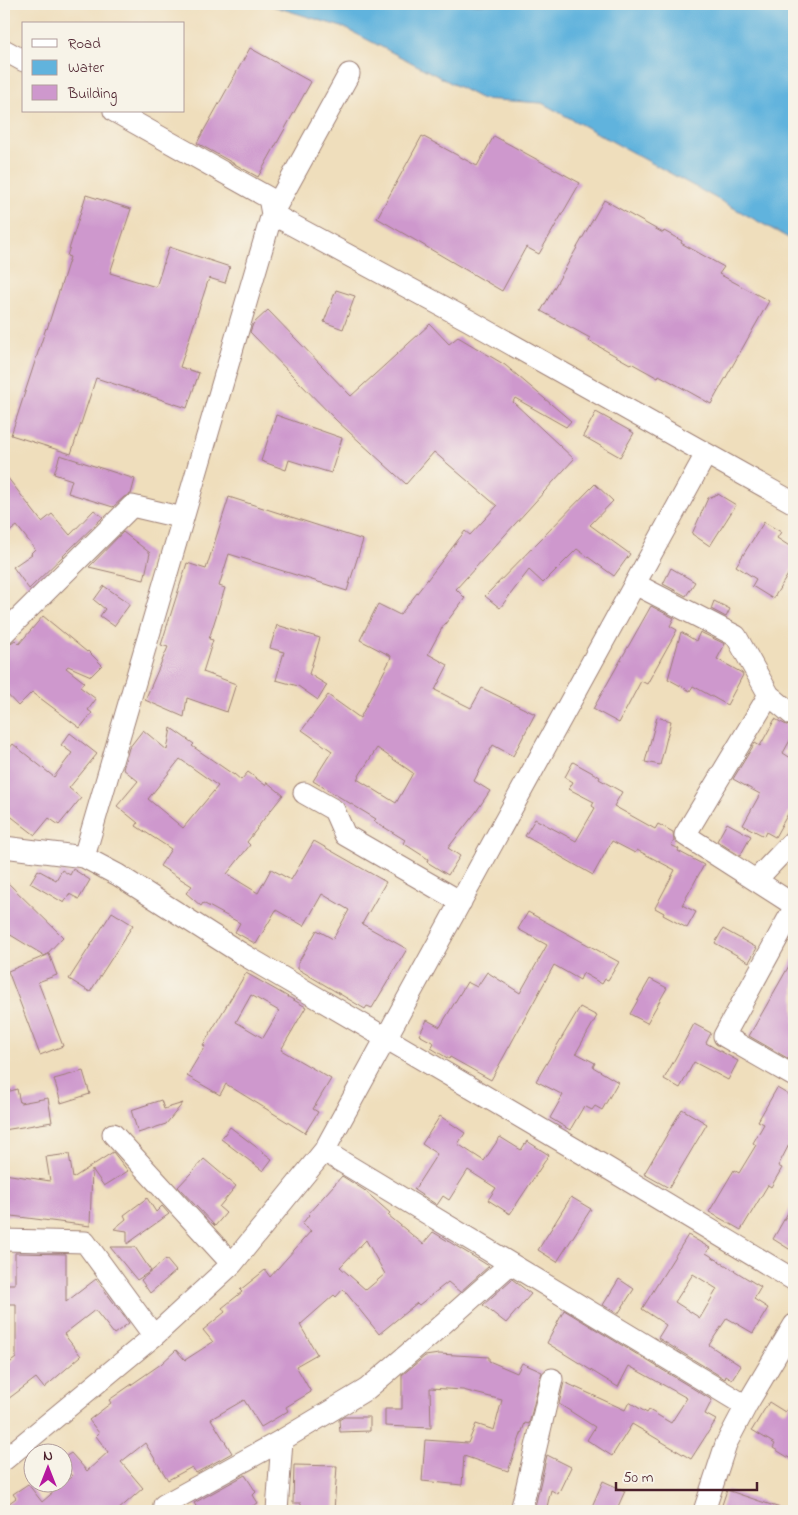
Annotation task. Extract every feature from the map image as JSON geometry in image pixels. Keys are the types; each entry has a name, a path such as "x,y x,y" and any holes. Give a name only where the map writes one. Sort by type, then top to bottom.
{"street":[{"path":"4,50 22,60"},
{"path":"84,857 272,214 348,74"},
{"path":"116,112 269,198 272,214"},
{"path":"272,214 470,321 794,503"},
{"path":"4,1460 154,1336 232,1264 324,1151 706,454"},
{"path":"4,633 132,506 183,518"},
{"path":"635,584 736,636 769,695 794,716"},
{"path":"769,695 685,835 756,880 794,907 724,1036 794,1076"},
{"path":"304,793 334,810 345,836 461,902"},
{"path":"756,880 794,840"},
{"path":"4,847 84,857 118,875 239,952 794,1280"},
{"path":"113,1134 232,1264"},
{"path":"324,1151 746,1406"},
{"path":"4,1240 85,1242 154,1336"},
{"path":"163,1511 164,1505 282,1440 367,1389 510,1264"},
{"path":"704,1511 726,1444 794,1325"},
{"path":"521,1511 552,1379"},
{"path":"277,1511 282,1440"}],"water":[{"path":"266,4 794,4 794,241 542,103 482,99 345,28"}],"building":[{"path":"250,48 311,82 258,177 197,143"},
{"path":"422,136 477,166 494,136 580,183 539,254 526,247 502,291 377,218"},
{"path":"86,195 131,209 110,273 156,287 169,247 230,267 225,283 209,278 180,367 199,373 187,408 96,378 71,454 11,435 70,257 67,256"},
{"path":"604,200 663,233 664,231 682,241 681,243 724,267 719,274 769,301 711,404 659,375 658,378 630,364 589,341 590,338 541,311"},
{"path":"336,290 355,296 343,329 324,322"},
{"path":"268,310 351,396 430,324 449,344 458,337 505,365 571,421 566,427 515,398 513,402 574,459 456,589 465,598 442,628 428,654 448,665 435,690 471,708 482,688 535,714 513,756 493,745 474,781 490,791 448,848 460,856 448,875 427,862 428,859 403,843 405,840 374,821 376,819 313,781 332,751 302,730 328,695 360,718 391,656 360,640 378,604 400,615 465,531 470,535 497,506 434,452 406,484 337,421 250,332 253,324","holes":["377,748 413,773 396,803 357,779"]},
{"path":"596,412 634,433 620,457 583,436"},
{"path":"276,415 342,438 331,473 289,460 286,470 261,461"},
{"path":"60,455 135,479 131,494 124,497 113,507 68,493 72,480 54,474"},
{"path":"4,473 42,522 52,514 70,535 94,510 103,517 29,589 13,567 32,554 35,549 17,526 4,536"},
{"path":"595,484 613,501 590,525 630,554 614,576 577,549 543,583 529,570 500,608 485,596"},
{"path":"718,494 736,505 710,546 692,534 708,498"},
{"path":"229,497 363,540 347,591 229,554 219,586 225,588 209,639 213,640 203,672 236,684 227,712 187,698 184,717 145,700 168,647 161,645 187,563 206,569"},
{"path":"764,522 781,532 777,538 794,549 794,565 773,599 752,586 756,579 736,566"},
{"path":"123,532 150,553 144,580 89,567"},
{"path":"671,568 695,582 686,596 663,584"},
{"path":"104,586 130,604 114,626 100,616 105,609 94,600"},
{"path":"714,601 730,609 726,617 711,609"},
{"path":"651,606 674,618 670,626 677,630 647,684 641,681 619,723 593,709"},
{"path":"43,616 88,651 102,665 91,676 68,666 66,668 84,682 80,687 96,699 88,710 92,713 80,728 32,692 18,706 4,691 4,645 8,645 15,640 19,644"},
{"path":"277,625 320,638 309,674 327,685 318,700 298,686 276,680 284,652 270,648"},
{"path":"681,632 696,641 700,632 725,644 717,659 743,675 727,705 693,686 690,691 668,679"},
{"path":"657,717 671,721 660,765 645,762"},
{"path":"775,719 794,729 794,733 783,753 794,760 794,803 775,837 766,832 764,836 743,825 760,794 733,779 755,743 760,746"},
{"path":"171,728 194,744 192,746 241,780 248,772 265,785 267,782 283,795 256,829 247,842 250,845 227,874 258,893 271,869 291,880 314,841 386,882 362,924 407,949 372,1008 367,1006 365,1009 298,969 298,963 317,930 333,939 349,910 322,894 304,926 276,910 256,944 235,932 240,923 203,903 201,906 186,893 192,886 160,866 171,849 136,826 138,823 117,806 138,781 123,769 129,748 143,730 167,750","holes":["180,759 218,786 183,828 148,799"]},
{"path":"70,733 97,754 69,788 81,798 59,825 49,818 35,835 4,811 4,755 13,744 54,777 72,753 61,745"},
{"path":"573,762 622,792 614,806 655,829 658,824 673,832 674,841 671,845 679,849 678,851 704,865 682,905 696,912 687,928 663,915 664,913 655,908 675,870 637,850 635,853 612,841 593,875 525,836 535,819 576,841 595,808 592,806 594,802 569,789 573,782 565,777"},
{"path":"727,823 751,836 740,856 717,841"},
{"path":"73,869 90,880 79,899 69,894 64,903 30,883 38,870 56,880 62,870 70,875"},
{"path":"4,879 63,937 45,956 4,931"},
{"path":"112,912 133,925 90,992 69,979"},
{"path":"528,912 619,962 608,980 605,979 602,984 583,973 580,980 554,965 491,1080 431,1048 434,1043 419,1035 427,1020 440,1027 467,982 477,987 487,972 520,993 547,945 518,929"},
{"path":"723,929 757,948 749,962 715,943"},
{"path":"49,954 57,975 38,982 63,1046 40,1055 8,971"},
{"path":"794,957 794,1062 749,1036"},
{"path":"246,973 306,1007 281,1050 331,1079 313,1109 318,1112 305,1133 226,1084 220,1095 187,1076 205,1046 203,1045","holes":["251,995 279,1011 263,1038 236,1022"]},
{"path":"650,979 667,988 647,1023 630,1014"},
{"path":"580,1007 597,1016 576,1053 595,1063 593,1067 618,1082 602,1110 595,1106 592,1110 584,1106 570,1130 550,1118 563,1095 536,1081"},
{"path":"694,1024 711,1033 706,1043 738,1061 728,1080 694,1062 680,1088 664,1079"},
{"path":"83,1071 90,1094 61,1103 54,1079"},
{"path":"777,1088 794,1098 794,1135 778,1166 782,1168 771,1187 768,1185 741,1230 709,1212 734,1170 739,1173 756,1145 753,1143 764,1124 758,1121"},
{"path":"17,1089 20,1103 48,1098 52,1122 4,1130 4,1093"},
{"path":"161,1100 164,1109 183,1103 166,1124 138,1133 131,1110"},
{"path":"682,1109 707,1124 669,1188 644,1174"},
{"path":"440,1116 465,1133 458,1144 484,1161 500,1137 521,1150 527,1141 549,1155 510,1214 488,1200 496,1188 468,1170 449,1200 443,1196 437,1205 414,1190 437,1154 422,1144"},
{"path":"230,1127 272,1159 263,1171 221,1139"},
{"path":"113,1152 128,1171 104,1186 92,1169 90,1226 4,1215 4,1174 50,1181 46,1157 69,1154 73,1178"},
{"path":"204,1159 236,1186 219,1207 226,1213 215,1226 178,1187"},
{"path":"342,1176 364,1190 390,1213 388,1215 423,1244 433,1232 489,1266 460,1292 448,1282 419,1305 417,1303 379,1334 343,1289 336,1297 334,1295 300,1325 317,1354 296,1366 311,1392 286,1407 288,1411 261,1427 244,1400 211,1419 232,1453 196,1473 192,1467 168,1480 145,1443 121,1462 143,1488 117,1511 4,1511 4,1507 16,1498 13,1494 22,1488 22,1492 34,1492 42,1502 54,1492 72,1492 72,1454 87,1471 108,1452 96,1436 99,1433 89,1420 111,1403 109,1400 161,1364 176,1350 185,1360 213,1342 203,1330 225,1312 222,1308 242,1292 240,1290 265,1270 270,1277 311,1231 302,1224","holes":["366,1240 385,1274 366,1290 340,1267"]},
{"path":"571,1197 591,1209 557,1262 538,1250"},
{"path":"147,1198 156,1212 162,1206 169,1214 127,1244 127,1231 114,1229 126,1219 124,1215"},
{"path":"794,1202 794,1252 773,1239"},
{"path":"688,1235 710,1248 706,1253 761,1287 754,1299 768,1308 753,1333 727,1318 709,1345 741,1366 732,1380 726,1376 725,1379 658,1338 666,1325 642,1309","holes":["693,1274 717,1289 700,1318 675,1302"]},
{"path":"110,1247 135,1247 151,1271 137,1280"},
{"path":"15,1253 66,1254 66,1302 96,1279 129,1323 114,1334 95,1310 64,1334 81,1356 44,1388 36,1378 4,1402 4,1367 16,1358 16,1304 4,1304 4,1284 15,1284"},
{"path":"166,1259 176,1271 150,1293 141,1280"},
{"path":"512,1279 531,1294 506,1323 483,1305"},
{"path":"619,1279 634,1289 618,1314 603,1305"},
{"path":"564,1310 712,1400 705,1414 716,1420 691,1459 632,1424 612,1456 587,1440 595,1427 559,1404 564,1382 625,1410 629,1402 647,1413 649,1410 671,1423 687,1398 629,1366 618,1387 547,1343"},
{"path":"439,1354 489,1357 489,1361 517,1373 522,1363 542,1372 529,1424 525,1423 508,1471 464,1456 462,1485 422,1481 425,1440 468,1443 476,1424 494,1430 502,1400 463,1390 430,1388 431,1428 385,1426 385,1409 402,1409 402,1375 425,1356"},
{"path":"794,1400 794,1461 773,1448 775,1444 752,1430 769,1402 785,1412"},
{"path":"344,1417 370,1417 370,1431 340,1432 339,1420"},
{"path":"547,1455 571,1467 558,1494 551,1490 546,1511 534,1511"},
{"path":"294,1465 337,1466 334,1511 305,1511 305,1506 301,1506 301,1503 293,1503"},
{"path":"245,1475 256,1492 253,1495 258,1503 244,1511 199,1511 194,1503"},
{"path":"603,1481 625,1491 616,1511 590,1511"},
{"path":"727,1490 780,1508 780,1511 720,1511"}]}
